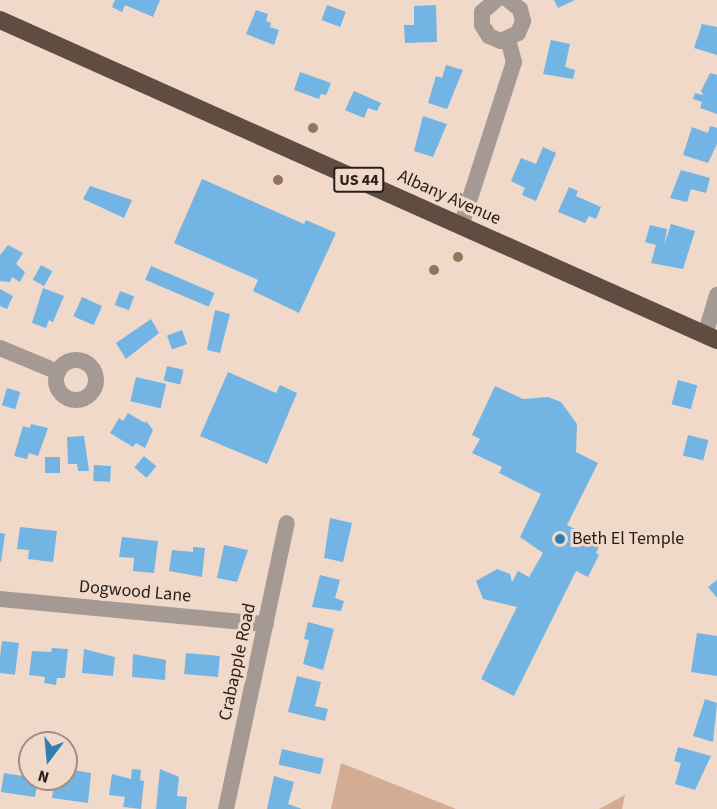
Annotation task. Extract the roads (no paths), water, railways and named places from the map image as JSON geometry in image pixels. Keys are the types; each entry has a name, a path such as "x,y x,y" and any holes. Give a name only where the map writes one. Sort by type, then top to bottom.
{"highway":[{"name":"Albany Avenue","path":"0,20 711,338"}],"street":[{"path":"496,0 482,12 482,25 489,36 508,40 518,33 523,21 520,9 508,0"},
{"path":"461,226 514,62 508,40"},
{"path":"711,338 717,296"},
{"path":"0,348 58,372"},
{"name":"Crabapple Road","path":"226,809 287,523"},
{"name":"Dogwood Lane","path":"0,598 266,624"}],"place":[{"name":"Beth El Temple","path":"560,539"}]}
